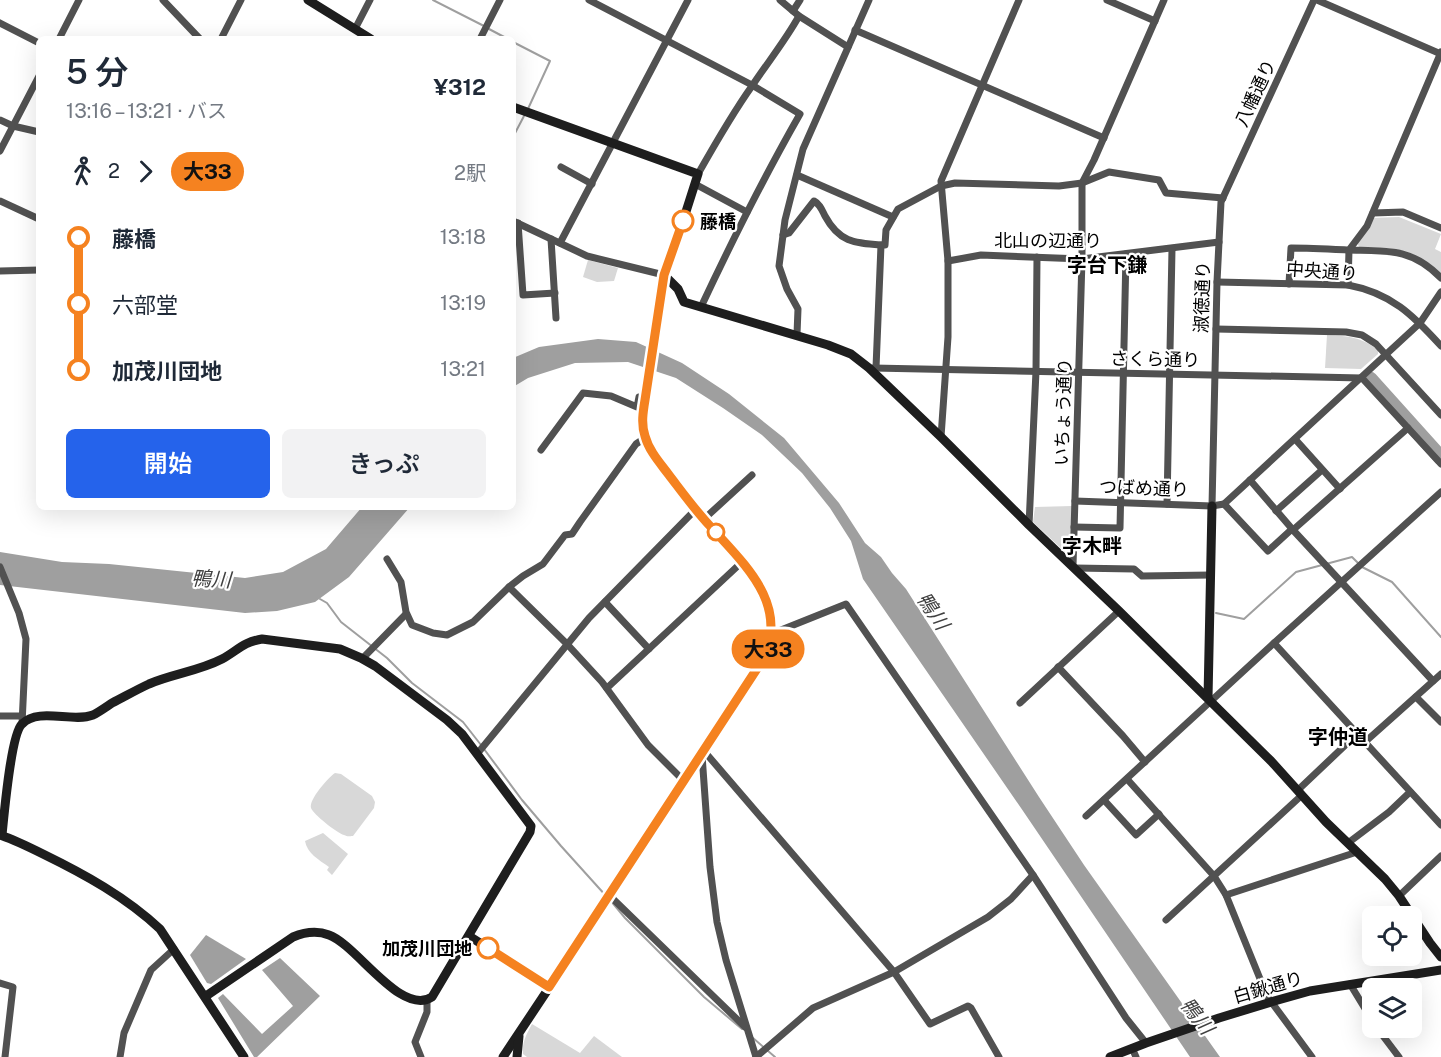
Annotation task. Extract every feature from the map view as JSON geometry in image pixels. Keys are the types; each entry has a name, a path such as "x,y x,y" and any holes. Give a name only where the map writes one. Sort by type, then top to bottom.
{"street":[{"path":"60,36 79,0"},
{"path":"163,0 197,36"},
{"path":"223,36 241,0"},
{"path":"308,0 359,34 370,0"},
{"path":"482,36 500,0"},
{"path":"589,0 752,85 800,114 771,165 700,306"},
{"path":"560,243 688,0"},
{"path":"780,0 796,14 848,48"},
{"path":"541,450 583,393 611,396 637,407 642,395 664,275 698,174 726,124 781,47 800,0"},
{"path":"797,334 798,309 787,289 779,266 785,220 803,149 868,0"},
{"path":"941,437 947,369 948,261 940,180 1019,0"},
{"path":"1107,0 1155,21"},
{"path":"1082,183 1164,0"},
{"path":"1316,0 1441,53 1367,226 1349,250 1348,285"},
{"name":"八幡通り","path":"1223,198 1316,0"},
{"path":"0,23 36,41"},
{"path":"855,30 1104,138"},
{"path":"0,151 36,82"},
{"path":"516,108 698,174"},
{"path":"0,120 13,126 36,131"},
{"path":"561,167 592,184"},
{"path":"783,235 789,233 814,201 819,203 836,233 856,243 885,245 886,230 898,209 941,186 955,183 1059,186 1082,183 1109,172 1159,180 1166,193 1223,198"},
{"path":"797,175 893,218"},
{"name":"いちょう通り","path":"1074,567 1082,183"},
{"path":"695,184 747,212"},
{"name":"淑徳通り","path":"1212,506 1217,282 1223,198"},
{"path":"0,201 36,218"},
{"path":"1373,213 1403,212 1441,228"},
{"path":"516,222 587,256 664,275 678,289 684,302 797,334 851,354 873,368 1029,525 1209,699 1271,761 1326,822 1385,879 1441,957"},
{"path":"516,222 523,294 555,293"},
{"path":"550,239 556,318"},
{"name":"北山の辺通り","path":"948,261 981,255 1082,259 1219,242"},
{"path":"873,368 881,245"},
{"path":"1289,284 1291,248 1386,250 1412,257 1441,278"},
{"path":"1167,504 1172,249"},
{"path":"1074,526 1120,528 1126,254"},
{"path":"1029,525 1036,371 1037,257"},
{"path":"0,271 36,270"},
{"name":"中央通り","path":"1217,282 1348,285 1360,288 1382,295 1402,307 1441,346"},
{"path":"1408,428 1268,551 1224,504 1420,323 1441,292"},
{"path":"1216,329 1346,332 1362,336 1387,354 1441,415"},
{"name":"さくら通り","path":"873,368 1362,378"},
{"path":"1362,378 1441,464"},
{"path":"503,1057 610,896 768,650 771,634 765,595 756,579 658,462 645,438 642,395"},
{"path":"387,559 401,582 406,614 412,624 433,633 447,635 473,622 509,587 543,564 565,536 572,534 636,444 645,438"},
{"path":"1295,439 1340,489"},
{"path":"1276,511 1322,470"},
{"path":"704,519 752,475"},
{"path":"1250,480 1293,530 1433,681"},
{"path":"1086,816 1209,699 1441,492"},
{"name":"つばめ通り","path":"1075,501 1212,506 1224,504"},
{"path":"1209,699 1212,506"},
{"path":"477,754 589,618 696,509"},
{"path":"607,688 742,562"},
{"path":"0,567 24,627 26,639 21,720 13,748 0,839 56,860 95,881 146,915 160,929 174,949 244,1057"},
{"path":"1074,567 1134,569 1142,576 1211,575"},
{"path":"509,587 567,644 607,688 648,745 684,781"},
{"path":"605,602 650,649"},
{"path":"771,634 846,604 1033,875 1126,1018 1148,1042"},
{"path":"1020,703 1119,611"},
{"path":"362,658 406,614"},
{"path":"0,716 21,720 38,716 83,717 93,715 148,685 223,659 253,640 262,639 340,649 375,666 447,720 462,734 531,826 530,832 436,992 427,1000 416,1000 401,994 343,944 330,935 315,932 293,937 206,996"},
{"path":"1274,643 1441,825"},
{"path":"1058,667 1145,762"},
{"path":"1365,742 1441,674"},
{"path":"1416,697 1441,722"},
{"path":"1166,920 1215,876 1357,734"},
{"path":"703,753 894,972 930,1024 968,1005 999,1057"},
{"path":"703,753 715,914 726,960 756,1057 813,1008 894,972 994,912 1011,899 1033,875"},
{"path":"1127,779 1215,876 1226,895 1270,1002 1312,1057"},
{"path":"1348,843 1389,812 1410,792"},
{"path":"1104,800 1137,835 1159,814"},
{"path":"1226,895 1357,852"},
{"path":"1399,896 1441,856"},
{"path":"610,896 746,1029"},
{"path":"469,936 549,987"},
{"path":"120,1057 124,1033 151,970 174,949"},
{"name":"白鍬通り","path":"1110,1057 1134,1053 1148,1042 1310,991 1441,970"},
{"path":"0,983 13,987 5,1057"},
{"path":"1350,984 1362,1004"},
{"path":"421,1057 415,1042 427,1012 427,1000"},
{"path":"517,1057 519,1034"},
{"path":"1385,1038 1399,1057"}],"shaded area":[{"path":"1399,217 1441,234 1435,249 1441,252 1441,274 1420,259 1403,251 1359,247 1357,242 1371,218"},
{"path":"588,260 618,268 614,281 597,282 583,277"},
{"path":"1327,335 1360,340 1378,350 1378,354 1361,369 1325,368"},
{"path":"1072,506 1071,551 1066,553 1033,522 1035,507"},
{"path":"335,773 341,774 372,796 375,802 374,808 353,836 336,831 320,819 311,808 316,794"},
{"path":"323,833 348,854 332,875 327,870 329,867 311,853 305,841"},
{"path":"532,1024 580,1053 594,1036 622,1057 527,1057 523,1054 523,1046"}],"water":[{"path":"598,339 636,342 682,363 729,394 784,438 839,503 865,543 881,557 906,589 1084,865 1220,1057 1190,1057 863,579 851,541 830,508 802,473 762,435 676,378 628,362 575,363 528,378 516,385 516,357 539,347"},
{"name":"鴨川","path":"359,510 407,510 349,577 315,602 277,611 245,613 0,585 0,552 62,562 109,564 245,578 283,572 326,549"},
{"path":"206,935 246,959 211,984 207,983 190,955"},
{"path":"280,958 320,996 257,1057 254,1057 218,998 223,994 262,1034 293,1006 262,970"}],"waterway":[{"path":"433,0 484,26"},
{"path":"489,29 502,36"},
{"path":"516,44 550,61 527,111"},
{"path":"516,131 524,116"},
{"path":"1370,379 1441,458"},
{"path":"1216,613 1244,619 1296,572 1352,557 1358,563"},
{"path":"1362,567 1392,582 1441,637"},
{"path":"320,599 327,603 341,622 387,658 412,683 463,722 481,745"},
{"path":"484,749 522,800 607,897"},
{"path":"611,901 704,997 742,1029"},
{"path":"753,1038 775,1057"}],"bus line":[{"name":"大33","path":"488,948 549,987 702,755 762,661 771,640 769,610 761,587 658,462 648,445 643,430 645,400 664,275 683,221"}],"place":[{"name":"藤橋","path":"683,221"},
{"name":"加茂川団地","path":"488,948"}],"district":[{"name":"字台下鎌","path":"1107,265"},
{"name":"字木畔","path":"1092,546"},
{"name":"字仲道","path":"1338,737"}]}
